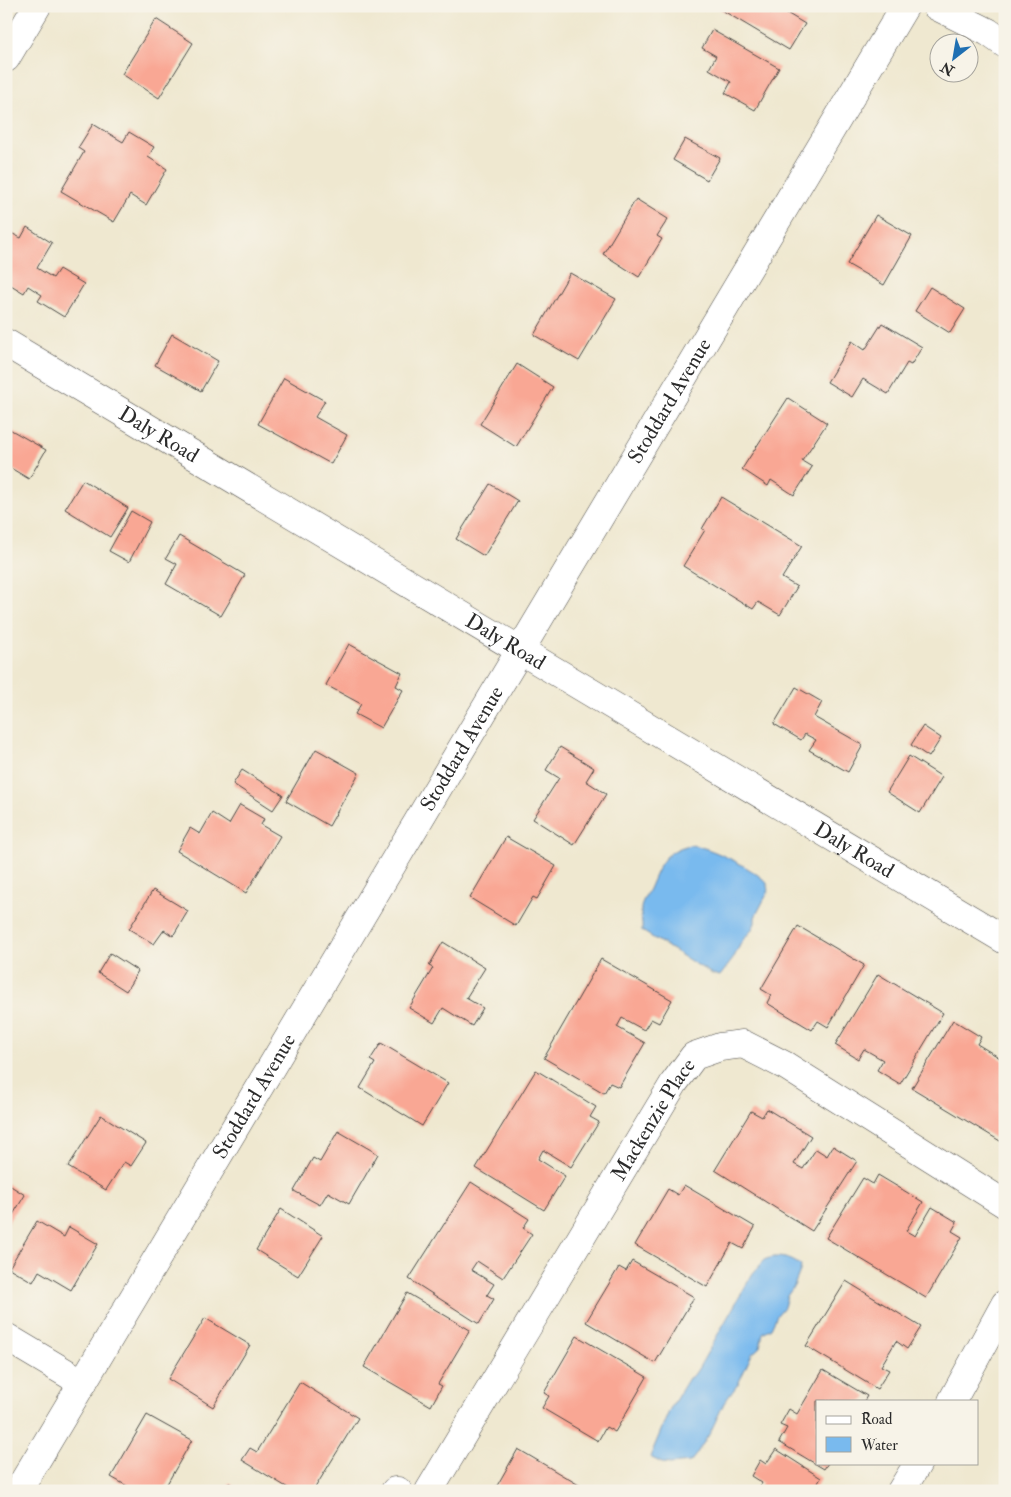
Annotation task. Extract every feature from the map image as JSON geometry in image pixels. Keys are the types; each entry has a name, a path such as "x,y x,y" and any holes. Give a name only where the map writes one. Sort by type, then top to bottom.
{"street":[{"path":"6,58 37,6"},
{"name":"Stoddard Avenue","path":"18,1491 905,6"},
{"path":"936,6 988,32 1005,44"},
{"name":"Daly Road","path":"6,343 1005,940"},
{"name":"Mackenzie Place","path":"429,1491 674,1083 694,1056 720,1047 743,1044 786,1066 1005,1204"},
{"path":"953,1400 1005,1304"},
{"path":"6,1337 83,1383"},
{"path":"901,1491 917,1464"}],"water":[{"path":"690,845 718,853 739,863 765,881 769,890 755,917 755,923 751,931 742,941 733,959 720,976 712,974 642,931 642,905 659,867 668,855"},
{"path":"774,1257 785,1258 795,1262 801,1266 800,1271 794,1286 787,1296 784,1307 777,1315 771,1328 763,1333 760,1347 752,1354 738,1384 724,1403 710,1433 690,1462 662,1463 650,1457 670,1409 689,1378 698,1369 753,1273 766,1259"}],"building":[{"path":"715,6 762,6 762,8 771,13 775,6 805,24 789,50"},
{"path":"156,19 193,43 159,98 122,74"},
{"path":"712,30 779,68 755,110 725,93 731,82 709,69 716,56 702,48"},
{"path":"93,124 123,142 129,132 154,147 148,157 167,169 146,205 130,195 114,222 61,191 84,152 78,148"},
{"path":"685,139 720,158 707,180 673,160"},
{"path":"636,199 668,219 657,236 662,239 639,277 603,254"},
{"path":"876,215 912,236 884,285 847,264"},
{"path":"27,227 52,243 37,268 53,278 59,269 84,284 64,317 38,301 42,295 28,286 24,293 6,282 6,241 11,233 21,238"},
{"path":"570,273 616,299 579,361 534,335"},
{"path":"930,287 965,309 950,333 915,311"},
{"path":"882,323 922,347 911,365 907,363 888,394 863,379 852,397 827,382 852,341 865,350"},
{"path":"172,334 218,361 201,391 155,365"},
{"path":"517,364 553,387 516,447 480,424"},
{"path":"284,378 325,401 315,417 347,435 331,464 258,424"},
{"path":"788,398 827,423 802,461 812,467 794,495 771,480 768,486 742,469"},
{"path":"6,427 46,450 29,479 9,467 6,471"},
{"path":"83,480 128,508 110,537 65,509"},
{"path":"490,484 518,501 484,556 456,539"},
{"path":"721,497 802,546 782,578 797,587 780,615 758,602 753,609 683,566 705,530 702,529"},
{"path":"131,511 150,522 129,562 109,551"},
{"path":"179,536 245,575 221,616 166,584 177,564 166,558"},
{"path":"349,644 402,673 396,686 403,690 381,728 355,714 361,704 326,685"},
{"path":"796,687 822,702 814,717 863,745 848,772 809,750 816,740 805,734 801,740 774,724"},
{"path":"923,726 941,738 929,757 911,745"},
{"path":"560,747 594,768 586,781 606,794 574,845 533,819 559,778 546,770"},
{"path":"316,749 359,773 329,826 286,801"},
{"path":"909,756 942,777 920,813 887,792"},
{"path":"242,770 283,795 273,810 233,784"},
{"path":"240,805 264,819 261,825 280,836 246,893 177,851 190,828 200,834 212,813 229,824"},
{"path":"506,837 556,866 537,899 533,897 516,926 470,898"},
{"path":"153,890 188,911 173,936 164,930 154,944 129,929"},
{"path":"798,926 864,965 828,1027 818,1021 812,1030 767,1003 771,995 761,989"},
{"path":"443,942 485,968 466,998 483,1008 472,1026 443,1008 434,1023 409,1008 433,968 429,966"},
{"path":"110,953 138,971 126,991 98,973"},
{"path":"601,959 672,1000 659,1023 651,1019 644,1030 622,1018 617,1027 645,1043 619,1087 610,1083 604,1093 544,1058"},
{"path":"878,974 943,1013 900,1084 877,1070 883,1060 864,1049 858,1059 835,1045"},
{"path":"953,1020 981,1037 977,1044 1005,1061 1005,1144 912,1088"},
{"path":"381,1043 448,1083 422,1126 360,1088 375,1063 370,1060"},
{"path":"536,1070 596,1107 590,1117 599,1122 571,1167 543,1150 538,1159 565,1176 544,1210 476,1168"},
{"path":"767,1109 811,1136 794,1164 803,1169 816,1149 827,1156 833,1146 857,1161 812,1231 715,1170 751,1111 762,1117"},
{"path":"101,1115 146,1143 131,1166 124,1162 106,1190 68,1167"},
{"path":"338,1131 378,1154 349,1204 328,1192 320,1205 294,1191 313,1158 320,1162"},
{"path":"878,1175 923,1202 906,1231 915,1236 932,1207 957,1222 952,1231 962,1237 926,1298 826,1238 863,1178 873,1184"},
{"path":"471,1182 529,1219 523,1228 532,1234 503,1278 477,1261 471,1270 494,1284 487,1295 494,1299 479,1324 409,1279"},
{"path":"6,1183 25,1195 6,1226"},
{"path":"684,1185 755,1227 743,1249 732,1243 707,1287 635,1245 668,1189 678,1195"},
{"path":"281,1209 323,1236 298,1276 256,1250"},
{"path":"37,1221 64,1237 69,1227 98,1244 71,1290 39,1271 33,1282 9,1268"},
{"path":"632,1261 694,1297 655,1363 586,1322 619,1267 626,1271"},
{"path":"846,1281 921,1327 907,1349 896,1341 881,1366 889,1370 877,1389 806,1346"},
{"path":"407,1293 470,1330 438,1384 442,1386 431,1406 364,1367"},
{"path":"205,1318 250,1345 213,1407 168,1379"},
{"path":"577,1336 647,1377 615,1432 606,1427 598,1441 542,1408 549,1396 544,1393"},
{"path":"823,1370 867,1396 865,1400 816,1400 816,1464 827,1464 824,1469 779,1442 787,1428 780,1425 789,1409 797,1414"},
{"path":"300,1382 358,1418 313,1491 293,1491 242,1460 250,1448 257,1452"},
{"path":"147,1415 192,1440 163,1491 136,1491 111,1477"},
{"path":"518,1449 589,1491 494,1491"},
{"path":"776,1449 821,1478 813,1491 757,1491 762,1483 751,1476 760,1460 766,1464"},
{"path":"229,1483 242,1491 225,1491"}]}
